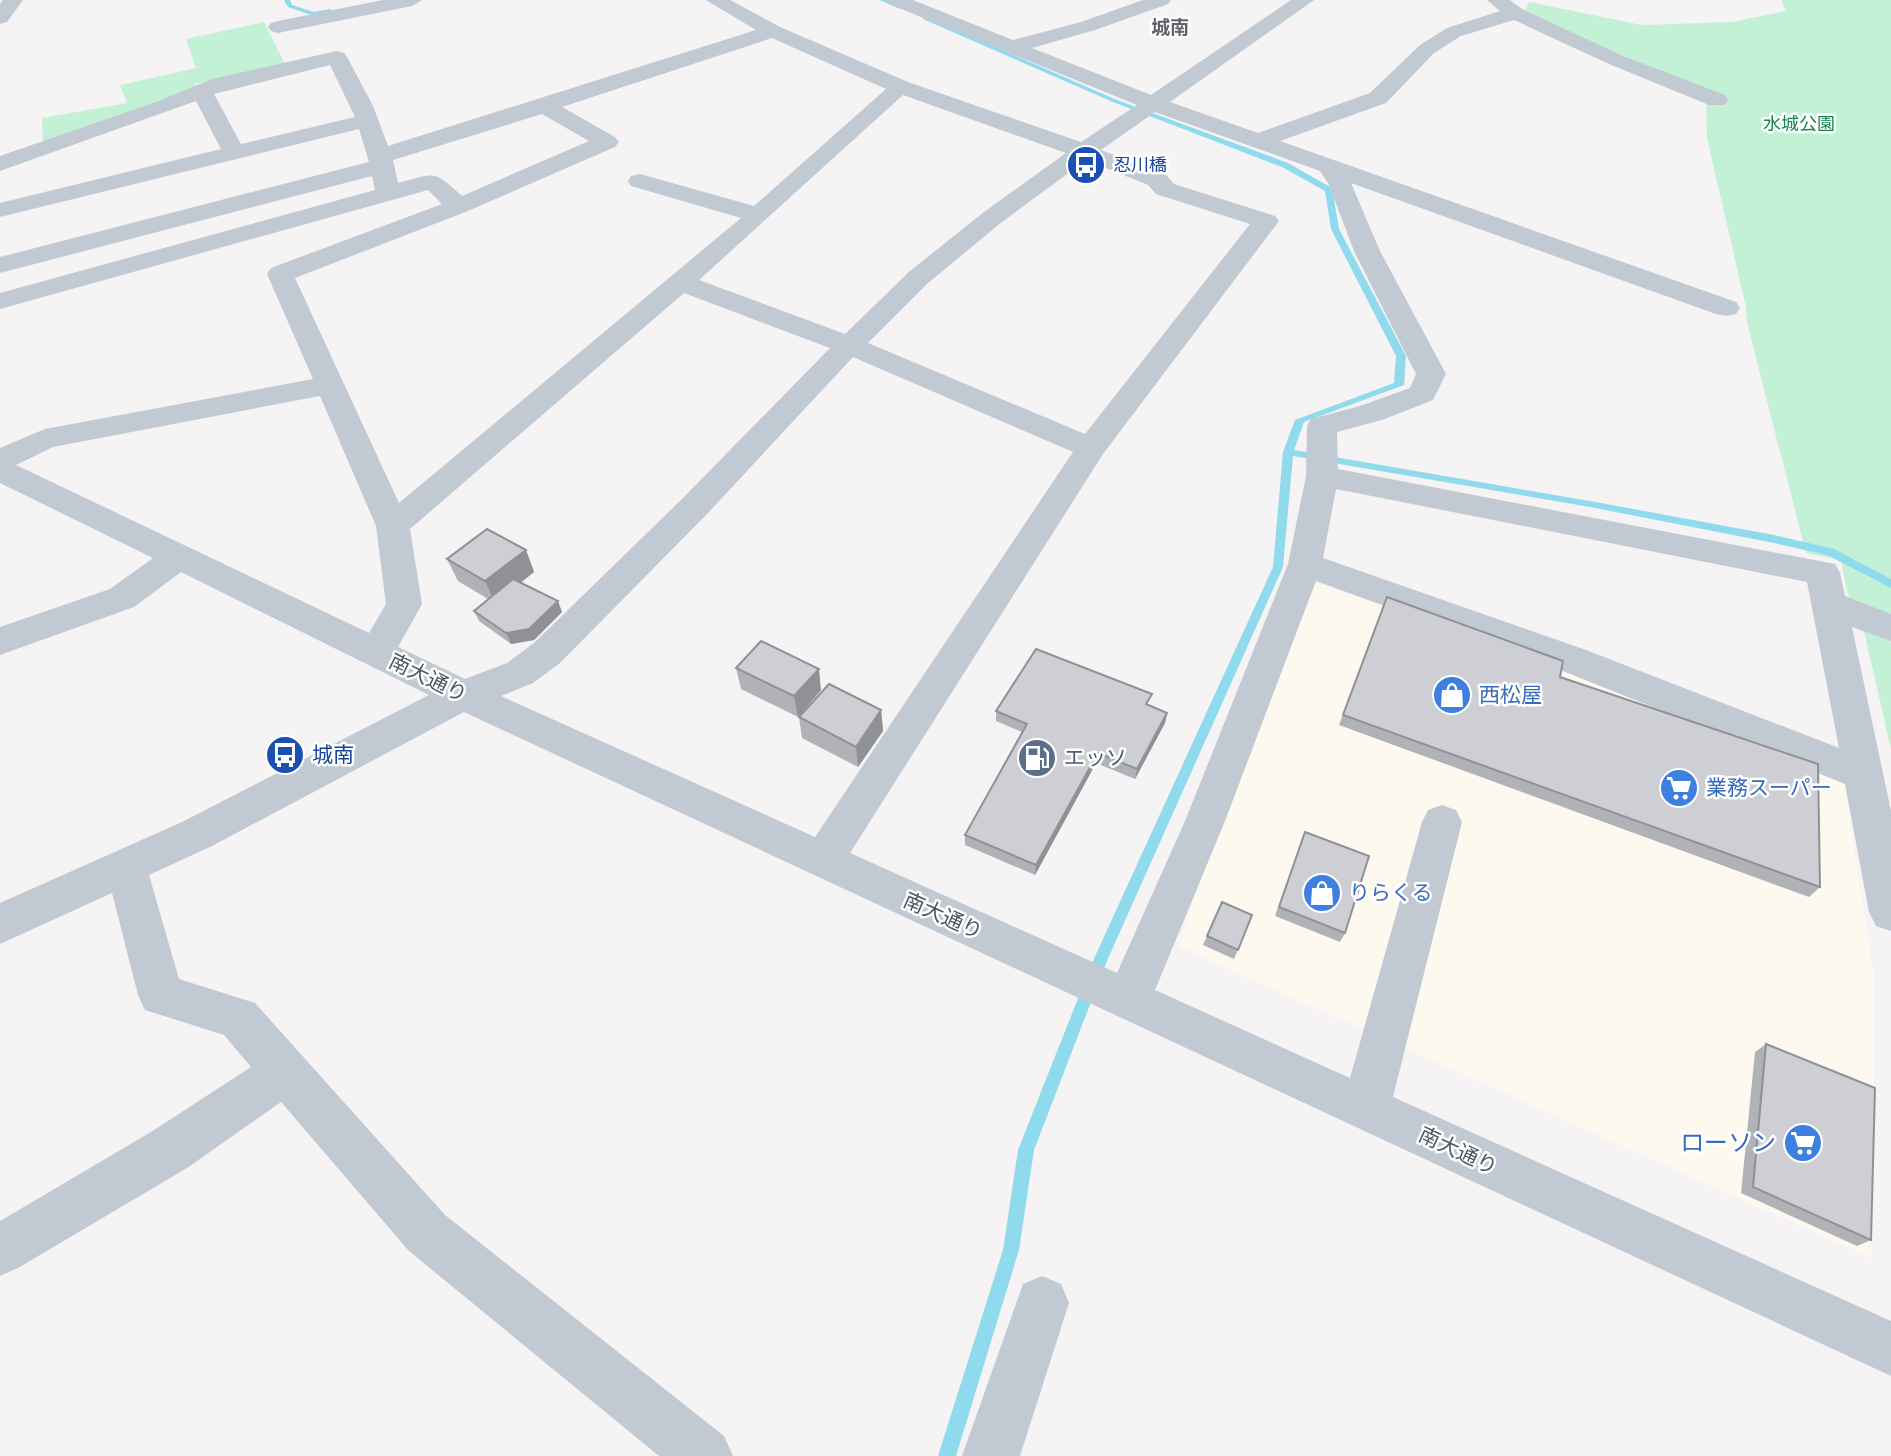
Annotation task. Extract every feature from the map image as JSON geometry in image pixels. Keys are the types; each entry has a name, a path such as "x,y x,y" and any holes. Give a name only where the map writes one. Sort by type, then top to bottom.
{"street":[{"path":"278,27 412,0"},
{"path":"716,0 773,31 900,87 1084,150 1157,180 1165,189 1266,221 1091,448 822,861"},
{"path":"1011,47 1088,26 1161,0"},
{"path":"0,924 197,834 463,695 520,673 547,653 695,506 919,276 1084,150 1304,0"},
{"path":"1497,0 1515,13 1616,60 1717,100"},
{"path":"907,1 1011,47 1154,104 1726,308"},
{"path":"746,18 770,6"},
{"path":"266,9 278,27 293,66"},
{"path":"1258,141 1378,98 1427,49 1454,32 1515,13"},
{"path":"0,265 381,161 773,31"},
{"path":"0,164 220,84 337,57 368,120 388,194"},
{"path":"393,526 759,215 900,87"},
{"path":"202,91 234,152"},
{"path":"376,653 404,604 393,526 280,274 459,206 607,142 544,106"},
{"path":"0,210 368,120"},
{"path":"1128,1000 1205,821 1306,564 1322,476 1322,426 1370,413 1422,394 1431,374 1367,251 1341,185 1328,165"},
{"path":"0,301 432,181 459,206"},
{"path":"640,181 759,215"},
{"path":"680,282 849,345 1091,448"},
{"path":"0,460 45,439 330,385"},
{"name":"南大通り","path":"0,470 463,695 1891,1349"},
{"path":"1322,476 1823,573 1890,900"},
{"path":"0,642 30,628 122,598 179,558"},
{"path":"1306,564 1573,660 1865,775"},
{"path":"1828,603 1891,628"},
{"path":"1366,1109 1442,822"},
{"path":"126,867 161,995 239,1018 426,1233 704,1456"},
{"path":"0,1250 169,1150 286,1071"},
{"path":"991,1456 1042,1303"}],"shaded area":[{"path":"1312,582 1570,666 1844,781 1874,977 1872,1258 1177,946"}],"green space":[{"name":"水城公園","path":"1781,0 1891,0 1891,750 1865,635 1847,591 1841,560 1806,553 1747,323 1746,307 1707,138 1706,93 1523,15 1529,2 1642,25 1732,22 1786,11"},
{"path":"264,22 285,64 195,84 196,89 43,144 42,118 127,103 120,85 196,68 186,39"}],"building":[{"path":"487,529 526,550 485,581 447,559"},
{"path":"513,579 558,601 529,629 506,633 474,611"},
{"path":"1387,597 1563,661 1560,677 1818,764 1820,887 1343,715"},
{"path":"761,641 819,669 794,696 736,668"},
{"path":"1036,649 1152,694 1146,704 1167,713 1137,769 1098,753 1036,865 965,835 1027,724 996,711"},
{"path":"829,684 881,710 856,747 799,717"},
{"path":"1305,832 1369,856 1345,933 1279,907"},
{"path":"1222,902 1252,915 1238,950 1207,936"},
{"path":"1766,1044 1875,1088 1871,1240 1753,1187"}],"waterway":[{"path":"287,0 290,6 314,14 330,11"},
{"path":"883,0 902,8"},
{"path":"925,18 1115,101 1285,165 1329,190 1335,229 1401,356 1399,385 1300,420 1288,452"},
{"path":"947,1456 1011,1250 1026,1150 1099,963 1278,567 1288,452"},
{"path":"1288,452 1774,539 1830,552 1891,584"}],"place":[{"name":"忍川橋","path":"1086,165"},
{"name":"西松屋","path":"1452,695"},
{"name":"城南","path":"285,755"},
{"name":"エッソ","path":"1037,758"},
{"name":"業務スーパー","path":"1679,788"},
{"name":"りらくる","path":"1322,893"},
{"name":"ローソン","path":"1803,1143"}],"district":[{"name":"城南","path":"1170,27"}]}
